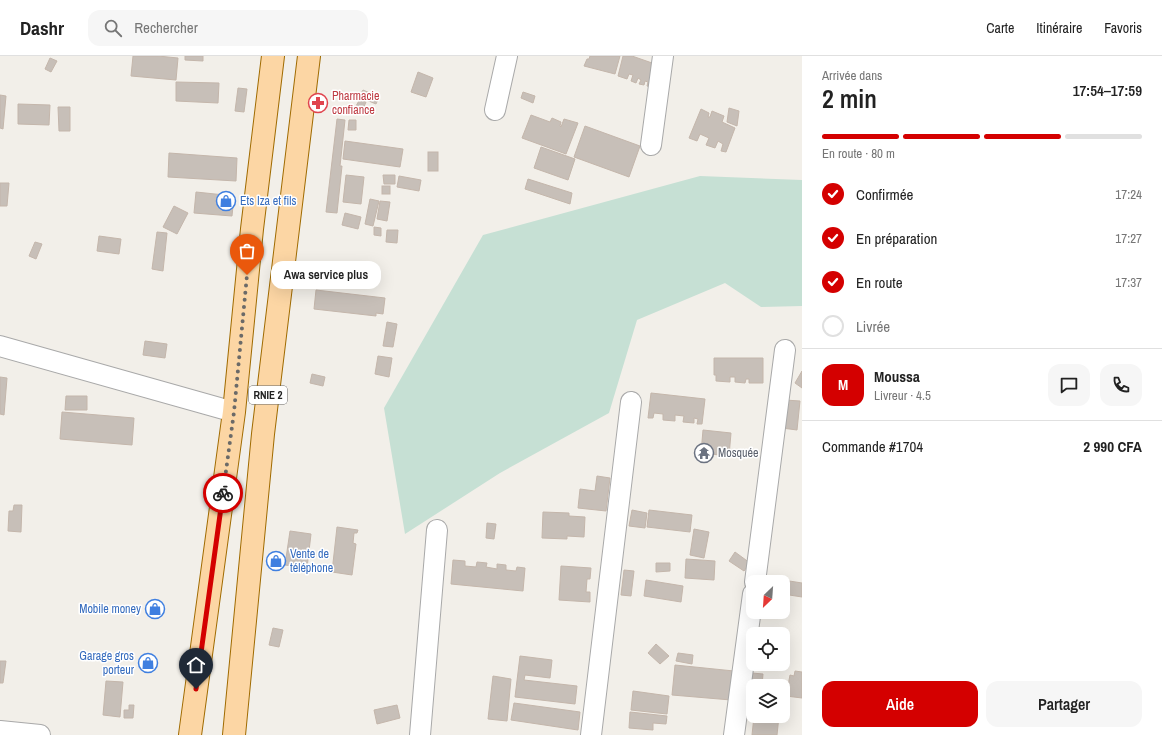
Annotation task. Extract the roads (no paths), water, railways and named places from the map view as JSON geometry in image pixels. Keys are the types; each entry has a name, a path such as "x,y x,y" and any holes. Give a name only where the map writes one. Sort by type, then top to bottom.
{"main road":[{"name":"RNIE 2","path":"190,735 234,412 252,229 274,56"},
{"name":"RNIE 2","path":"234,735 263,434 309,56"}],"street":[{"path":"494,110 506,56"},
{"path":"651,145 663,56"},
{"path":"0,346 234,412"},
{"path":"756,575 785,350"},
{"path":"591,735 631,402"},
{"path":"420,735 437,530"},
{"path":"734,735 750,619"},
{"path":"0,731 40,735"}],"place":[{"name":"Pharmacie confiance","path":"318,103"},
{"name":"Ets Iza et fils","path":"226,201"},
{"name":"Awa service plus","path":"247,275"},
{"name":"Mosquée","path":"704,453"},
{"name":"Vente de téléphone","path":"276,561"},
{"name":"Mobile money","path":"155,609"},
{"name":"Garage gros porteur","path":"148,663"}]}
